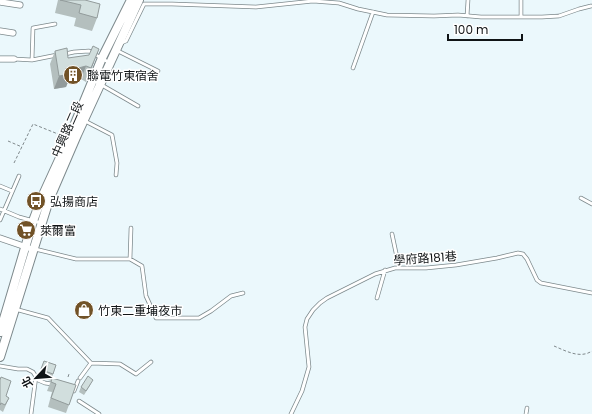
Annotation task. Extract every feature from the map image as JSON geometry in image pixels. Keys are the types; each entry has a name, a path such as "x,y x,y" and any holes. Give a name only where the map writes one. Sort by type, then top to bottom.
{"main road":[{"name":"中興路二段","path":"12,308 37,222 42,197 83,121 97,82 102,58 131,0"},
{"name":"中興路二段","path":"72,140 97,82 110,63 141,2"},
{"path":"0,332 12,308"},
{"path":"0,357 12,308"}],"street":[{"path":"0,2 20,4"},
{"path":"0,31 14,33"},
{"path":"0,59 14,59"},
{"path":"0,238 29,248"}],"lane":[{"path":"141,2 146,0"},
{"path":"467,16 468,0"},
{"path":"521,0 521,17"},
{"path":"141,2 256,7 313,1 339,2 358,9 387,15 458,15 481,17 559,16 591,6"},
{"path":"353,68 373,12"},
{"path":"32,60 33,28 55,24"},
{"path":"112,39 118,47 158,71"},
{"path":"14,59 32,60 74,52 89,51 110,63"},
{"path":"97,82 138,106"},
{"path":"83,121 112,135 117,163 116,175"},
{"path":"0,220 2,210 19,176"},
{"path":"0,186 12,192"},
{"path":"581,198 592,204"},
{"path":"2,210 37,222"},
{"path":"130,259 131,228"},
{"path":"392,234 399,267"},
{"path":"29,248 76,259 130,259 142,266 146,296 156,318 199,318 212,311 231,296 243,294"},
{"name":"學府路181巷","path":"291,414 302,392 309,367 305,327 307,318 312,310 328,298 384,270 399,267 426,268 456,265 518,253 523,254 527,259 537,280 541,283 592,293"},
{"path":"377,298 384,270"},
{"path":"12,308 48,318 91,363 120,364 136,374 151,362"},
{"path":"68,389 74,391 79,380 91,363"},
{"path":"0,366 27,369 33,372 38,380 55,385"},
{"path":"31,414 36,376"},
{"path":"79,401 99,414"},
{"path":"526,414 527,408"}],"path":[{"path":"14,164 33,124 72,140"},
{"path":"8,141 22,147"},
{"path":"554,346 580,355 592,352"}],"building":[{"path":"60,0 85,0 100,4 97,18 79,13 81,5"},
{"path":"93,46 99,49 91,68 86,66 71,70 71,74 59,76 55,51 67,48 68,58 89,55"},
{"path":"44,361 56,365 53,374 41,369"},
{"path":"88,376 93,380 86,391 81,387"},
{"path":"1,377 11,381 6,396 9,398 5,405 1,403 0,405"},
{"path":"52,378 76,385 69,405 51,398 56,384 51,382"}],"place":[{"name":"聯電竹東宿舍","path":"73,75"},
{"name":"弘揚商店","path":"36,201"},
{"name":"萊爾富","path":"26,230"},
{"name":"竹東二重埔夜市","path":"84,310"}]}
